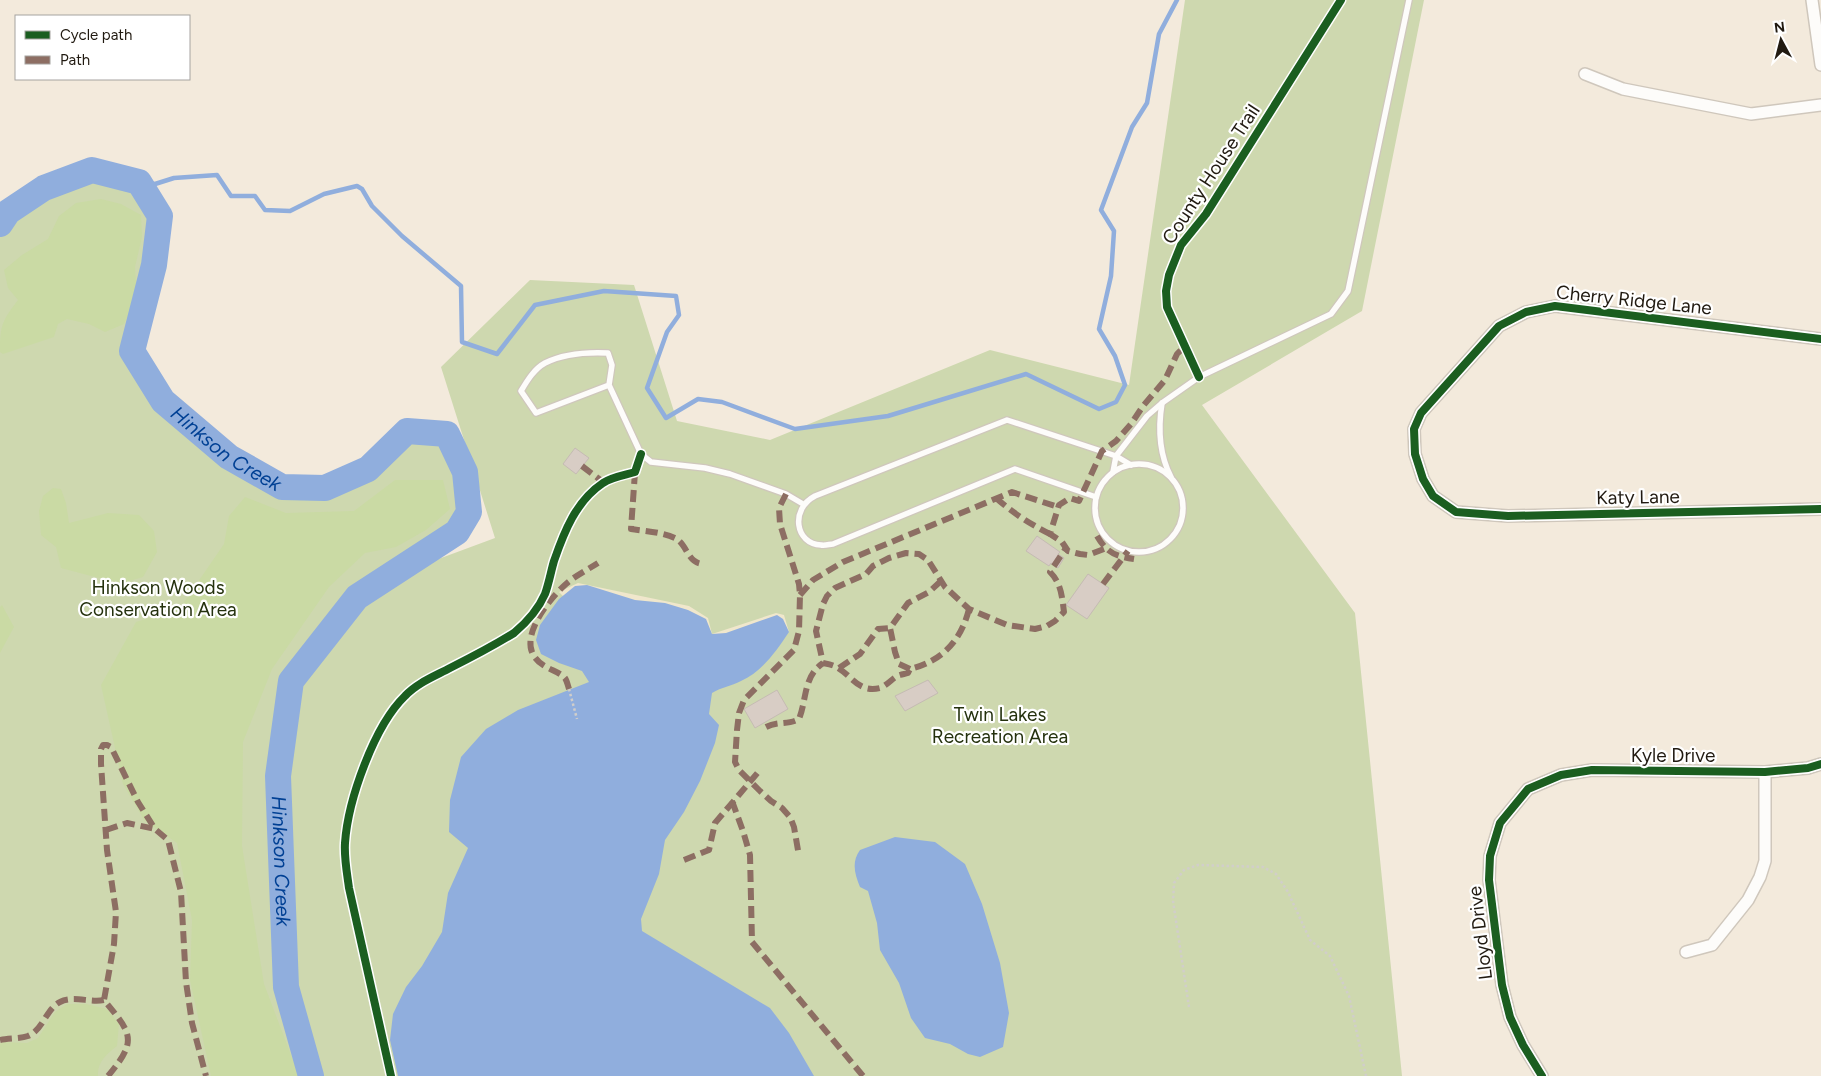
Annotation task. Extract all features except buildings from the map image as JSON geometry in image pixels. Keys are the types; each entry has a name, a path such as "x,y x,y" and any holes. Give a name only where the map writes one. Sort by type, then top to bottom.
{"street":[{"path":"1812,0 1821,65"},
{"path":"1585,74 1623,89 1751,114 1821,105"},
{"name":"Cherry Ridge Lane","path":"1456,512 1433,496 1423,479 1415,454 1414,429 1421,412 1498,326 1526,312 1555,306 1821,339"},
{"name":"Katy Lane","path":"1456,512 1508,516 1821,509"},
{"name":"Kyle Drive","path":"1528,789 1560,775 1592,770 1764,772 1808,768 1821,764"},
{"path":"1686,952 1712,944 1748,900 1760,877 1765,861 1764,772"},
{"name":"Lloyd Drive","path":"1528,789 1500,823 1490,856 1489,880 1502,985 1510,1017 1542,1076"}],"lane":[{"path":"1113,472 1116,456 1146,416 1162,403 1198,377 1331,314 1348,291 1409,0"},
{"path":"608,385 536,413 521,391 531,376 543,364 590,352 608,353 612,365 608,385 641,454 651,462 705,468 730,474 786,494 803,504"},
{"path":"1162,403 1160,417 1163,462 1179,491 1183,504 1182,518 1176,531 1167,542 1149,551 1128,551 1115,546 1104,536 1097,524 1095,511 1096,497 1102,483 1113,472 1131,465 1146,465 1160,470 1172,479"},
{"path":"1096,497 1015,469 833,544 814,544 806,539 800,530 798,521 799,512 803,504 815,496 1007,420 1116,456 1131,465"}],"path":[{"path":"569,689 577,719"},
{"path":"1189,1006 1172,901 1174,883 1184,870 1198,865 1263,867 1276,874 1288,892 1310,940 1330,956 1349,996 1366,1076"}],"green space":[{"name":"Twin Lakes Recreation Area","path":"1185,0 1424,0 1362,311 1202,405 1355,613 1402,1076 317,1076 284,935 286,987 311,1076 0,1076 0,224 8,212 44,188 92,170 139,182 160,216 154,265 132,351 163,401 229,457 282,487 325,488 367,469 407,431 447,434 465,472 469,512 457,532 357,597 335,626 398,574 495,538 441,367 530,280 634,285 677,421 770,440 990,350 1129,385","holes":["315,652 288,706 291,681"]},
{"path":"101,199 121,204 141,215 142,237 135,267 137,297 124,324 105,332 89,324 67,319 58,324 54,337 3,354 0,352 1,329 8,313 18,300 8,288 4,270 22,255 48,239 59,216 76,203"},
{"path":"395,480 443,480 450,509 426,530 396,547 365,553 329,587 272,669 243,742 242,846 264,984 299,1076 211,1076 190,980 192,920 177,843 144,820 123,784 101,685 136,622 180,608 224,544 229,516 245,497 286,513 354,511"},
{"path":"53,488 61,489 66,503 69,523 108,513 139,515 154,531 157,552 143,577 123,583 61,568 56,547 41,535 39,511 43,496"},
{"path":"2,605 14,627 0,653 0,607"},
{"path":"67,1004 86,1004 107,1009 119,1024 117,1046 101,1062 98,1076 0,1076 0,1044 3,1042 27,1043 38,1038 55,1012"}],"sand":[{"path":"578,583 689,606 708,618 712,634 776,613 784,615 789,632 773,622 710,654 570,603 559,592"}],"water":[{"path":"587,585 635,600 665,603 688,610 706,619 712,634 726,633 777,615 783,619 789,632 762,666 749,677 712,693 709,714 719,725 715,743 700,781 684,812 665,840 659,874 641,919 642,931 770,1008 789,1033 814,1076 398,1076 390,1040 393,1014 406,987 422,966 442,932 448,893 468,848 449,832 450,800 461,757 486,729 518,710 589,682 582,671 541,654 536,640 540,625 559,599 575,586"},
{"path":"895,837 935,842 965,864 982,904 1000,963 1009,1013 1003,1047 980,1057 968,1054 950,1044 925,1038 911,1018 899,983 880,950 877,923 868,891 860,887 855,868 857,855 860,850"}],"waterway":[{"path":"139,182 155,184 174,178 217,175 231,196 255,196 265,210 290,211 324,194 357,186 362,189 372,206 402,236 461,286 462,342 497,354 535,305 604,291 676,296 679,315 667,332 647,388 666,418 698,399 722,402 795,429 888,416 1026,374 1099,409 1116,402 1125,385 1115,356 1099,329 1111,276 1114,231 1101,210 1132,127 1147,103 1159,34 1177,0"},
{"name":"Hinkson Creek","path":"0,224 8,212 44,188 92,170 139,182 160,216 154,265 132,351 163,401 229,457 282,487 325,488 368,469 407,431 447,434 465,472 469,512 457,532 357,597 291,681 278,776 286,987 311,1076"}],"marked path":[{"path":"1104,549 1088,555 1068,551 1062,542 1050,534 1059,505 1070,498 1079,501 1102,451 1116,441 1131,424 1143,406 1165,380 1177,354 1184,347"},
{"path":"582,466 603,482"},
{"path":"635,472 631,529 659,533 675,538 694,560 703,564"},
{"path":"800,595 813,580 843,562 1012,492 1058,507"},
{"path":"786,494 779,508 780,524 799,584 799,631 794,650 744,700 739,713 735,762 739,770 790,817 794,827 799,856"},
{"path":"996,498 1022,518 1050,534"},
{"path":"1097,536 1112,553 1134,559"},
{"path":"969,609 961,631 941,655 932,661 910,669 908,673 897,676 880,688 873,689 861,686 836,667 823,663 816,631 827,596 835,588 866,574 873,566 889,558 906,553 919,554 928,560 945,587 969,609 1007,625 1035,629 1047,626 1064,612 1059,585 1050,572 1066,548"},
{"path":"1103,584 1128,551"},
{"path":"569,689 565,678 545,667 534,656 531,638 539,617 559,590 598,563"},
{"path":"910,669 899,664 890,628 908,603 929,592 941,581"},
{"path":"839,668 860,654 878,629 890,628"},
{"path":"766,727 799,719 806,689 812,675 823,663"},
{"path":"108,1076 124,1054 128,1037 121,1021 104,1000 114,944 116,912 107,850 101,764 101,749 103,745 111,747 138,802 155,829 168,840 181,892 186,982 192,1023 206,1076"},
{"path":"684,860 709,850 715,823 760,770"},
{"path":"732,801 750,855 752,942 863,1076"},
{"path":"106,830 127,823 155,829"},
{"path":"0,1040 25,1037 33,1033 51,1009 65,1000 104,1000"}],"cycle path":[{"name":"County House Trail","path":"1199,377 1167,307 1166,291 1169,275 1181,245 1206,214 1341,0"},
{"path":"1821,339 1555,306 1526,312 1499,326 1421,413 1414,429 1415,454 1423,479 1433,496 1456,512 1508,516 1821,509"},
{"path":"391,1076 349,888 345,860 347,826 351,806 364,765 383,726 394,709 410,691 426,680 506,638 528,620 545,594 562,539 578,508 594,490 606,481 635,472 641,454"},
{"path":"1542,1076 1523,1045 1510,1017 1502,985 1489,880 1490,856 1500,823 1528,789 1561,775 1592,770 1765,772 1808,768 1821,764"}],"park label":[{"name":"Hinkson Woods Conservation Area","path":"158,598"}]}
